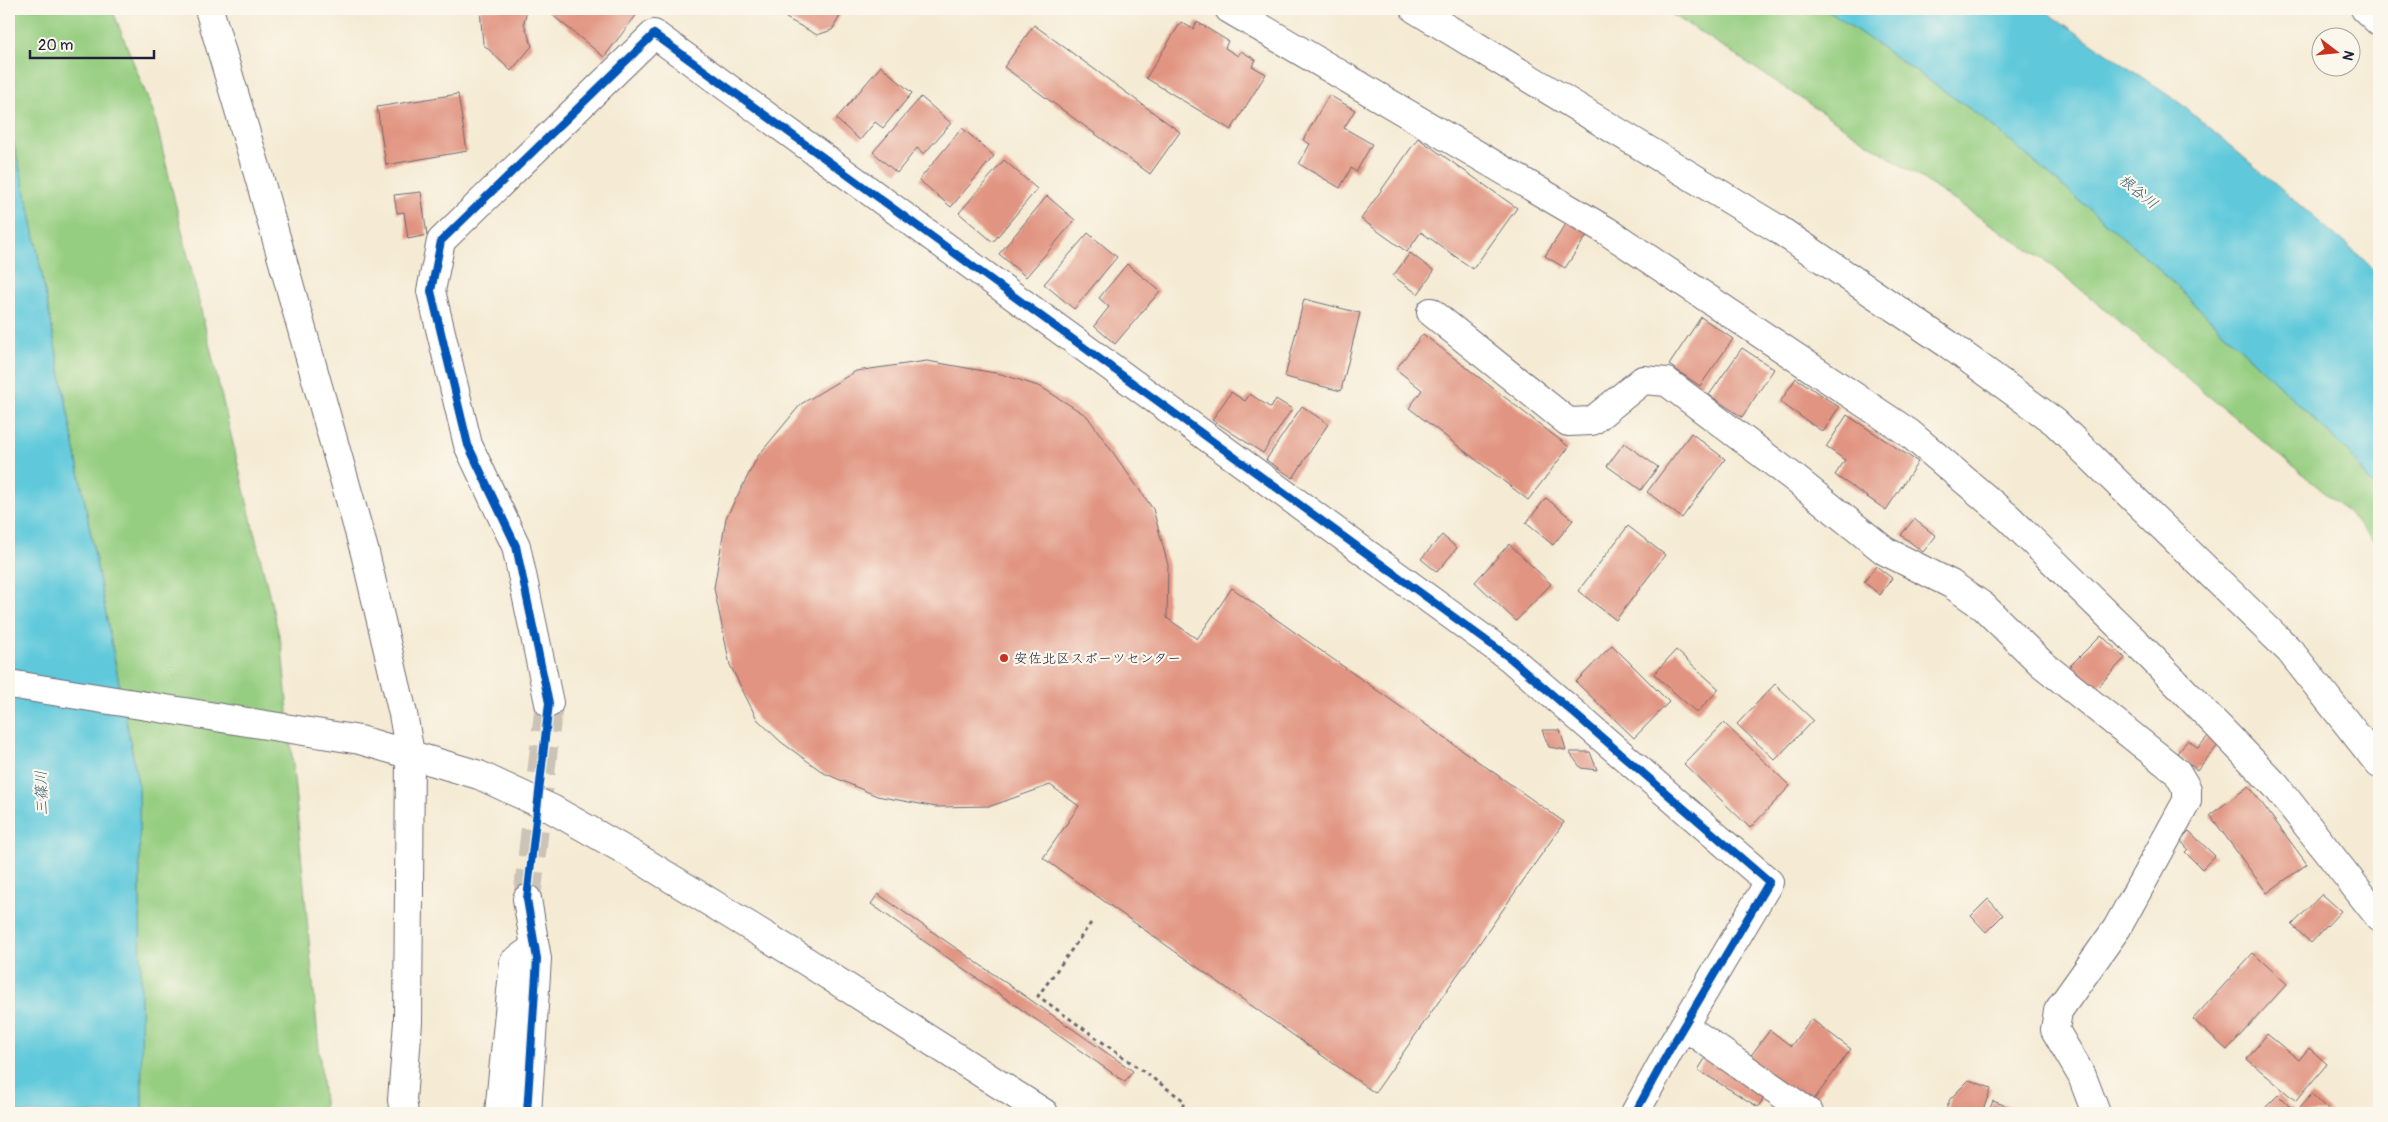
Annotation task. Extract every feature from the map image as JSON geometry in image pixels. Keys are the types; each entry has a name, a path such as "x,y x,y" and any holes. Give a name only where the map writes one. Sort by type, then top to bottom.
{"street":[{"path":"209,9 259,177 365,553 403,714 410,754 408,1022 402,1100 404,1113"},
{"path":"1229,9 1607,231 1909,434 2010,518 2152,657 2276,786 2379,917"},
{"path":"1415,9 1778,229 1948,344 2055,422 2290,651 2379,764"},
{"path":"2365,9 2379,22"},
{"path":"548,703 516,546 468,445 431,291 441,241 654,34 1510,658 1769,882 1635,1113"},
{"path":"1431,312 1568,422 1592,421 1643,380 1667,382 1793,477 1885,551 1951,584 1983,606 2041,662 2177,772 2187,789 2187,801 2117,928 2058,1012 2055,1030 2082,1076 2096,1113"},
{"path":"9,684 360,740 479,775 552,809 790,950 1044,1113"},
{"path":"527,899 537,959 528,1113"},
{"path":"500,1113 514,962 535,947"},
{"path":"1684,1026 1809,1113"}],"path":[{"path":"1091,923 1038,996 1183,1100 1183,1113"}],"green space":[{"path":"9,9 112,9 154,114 282,648 325,1113 142,1113 139,789 30,212 9,124"},
{"path":"1663,9 1826,9 1983,118 2148,259 2349,453 2379,494 2379,546 2342,507 2050,264 1716,42"}],"water":[{"name":"根谷川","path":"1826,9 2042,9 2181,104 2364,260 2379,276 2379,494 2349,453 2148,259 1983,118"},
{"name":"三篠川","path":"9,124 30,212 139,789 142,1113 9,1113"}],"building":[{"path":"480,9 527,9 524,23 532,46 511,71 483,44"},
{"path":"545,9 641,9 604,57"},
{"path":"783,9 844,9 832,30 817,35 786,18"},
{"path":"1181,22 1193,29 1197,22 1228,41 1225,48 1238,56 1241,51 1256,60 1252,66 1266,74 1231,130 1146,78"},
{"path":"1034,25 1180,132 1150,174 1004,67"},
{"path":"881,66 912,93 883,128 875,122 860,140 836,119"},
{"path":"458,94 467,151 386,165 377,107"},
{"path":"1329,95 1355,110 1344,128 1372,144 1356,172 1351,168 1340,188 1299,164 1310,144 1303,140"},
{"path":"921,97 951,123 924,154 917,148 897,173 873,152"},
{"path":"962,128 994,156 951,207 919,180"},
{"path":"1418,138 1517,208 1473,269 1421,232 1407,252 1361,219"},
{"path":"1004,160 1037,189 993,242 959,213"},
{"path":"421,192 427,235 408,239 404,212 397,213 394,195"},
{"path":"1047,196 1075,220 1026,277 999,254"},
{"path":"1570,218 1590,231 1565,268 1545,256"},
{"path":"1088,233 1117,257 1074,309 1044,284"},
{"path":"1410,253 1434,271 1418,294 1393,276"},
{"path":"1127,264 1160,291 1115,344 1094,326 1109,307 1099,298"},
{"path":"1304,299 1360,313 1341,391 1285,377"},
{"path":"1701,317 1733,339 1700,386 1669,365"},
{"path":"1423,334 1569,447 1528,500 1409,408 1422,390 1396,369"},
{"path":"1742,348 1774,369 1742,417 1709,395"},
{"path":"927,361 1001,374 1041,387 1087,416 1153,509 1168,565 1167,618 1197,639 1232,588 1564,822 1375,1093 1043,858 1079,806 1050,785 991,806 936,807 877,796 824,773 781,742 757,719 730,665 714,588 726,518 758,456 801,404 856,371"},
{"path":"1796,378 1839,407 1823,432 1780,402"},
{"path":"1231,392 1245,401 1250,394 1271,408 1276,399 1292,409 1263,453 1212,420"},
{"path":"1302,406 1328,424 1293,478 1266,460"},
{"path":"1847,415 1918,462 1886,510 1835,475 1845,460 1826,447"},
{"path":"1691,433 1725,459 1682,518 1647,492"},
{"path":"1624,443 1658,467 1641,490 1607,466"},
{"path":"1546,498 1573,520 1553,545 1526,523"},
{"path":"1914,519 1936,536 1923,552 1901,535"},
{"path":"1628,526 1665,555 1616,620 1578,591"},
{"path":"1442,535 1457,548 1437,572 1421,559"},
{"path":"1509,544 1551,584 1516,621 1475,582"},
{"path":"1876,566 1892,578 1880,595 1864,582"},
{"path":"2101,635 2125,658 2092,693 2067,669"},
{"path":"1612,645 1669,702 1634,738 1576,682"},
{"path":"1676,650 1719,689 1697,713 1654,674"},
{"path":"1775,684 1813,720 1775,760 1737,724"},
{"path":"1724,723 1790,786 1750,828 1684,764"},
{"path":"1542,730 1560,730 1566,750 1549,747"},
{"path":"2210,734 2221,742 2197,770 2177,753 2188,740 2198,748"},
{"path":"1569,752 1590,752 1597,770 1581,768"},
{"path":"2249,786 2307,864 2267,893 2210,815"},
{"path":"2189,831 2215,856 2202,869 2185,852 2188,849 2180,840"},
{"path":"878,894 1133,1071 1125,1082 871,904"},
{"path":"2322,894 2341,911 2311,943 2292,925"},
{"path":"1988,899 2003,915 1986,932 1971,916"},
{"path":"2253,953 2287,984 2227,1050 2193,1019"},
{"path":"1811,1019 1851,1049 1808,1108 1746,1062 1770,1030 1791,1046"},
{"path":"2267,1034 2299,1060 2309,1048 2327,1064 2296,1101 2247,1059"},
{"path":"1708,1054 1768,1092 1758,1107 1698,1070"},
{"path":"1969,1080 1991,1088 1982,1113 1945,1113 1950,1099"},
{"path":"2312,1094 2331,1113 2260,1113 2278,1095 2295,1112"},
{"path":"1993,1101 2025,1113 1988,1113"}],"tunnel":[{"path":"527,899 549,703"}],"cycle path":[{"path":"527,1113 537,959 527,899 549,703 516,546 468,445 431,291 441,241 654,34 1510,658 1769,882 1670,1049 1635,1113"}],"place":[{"name":"安佐北区スポーツセンター","path":"1004,658"}]}
